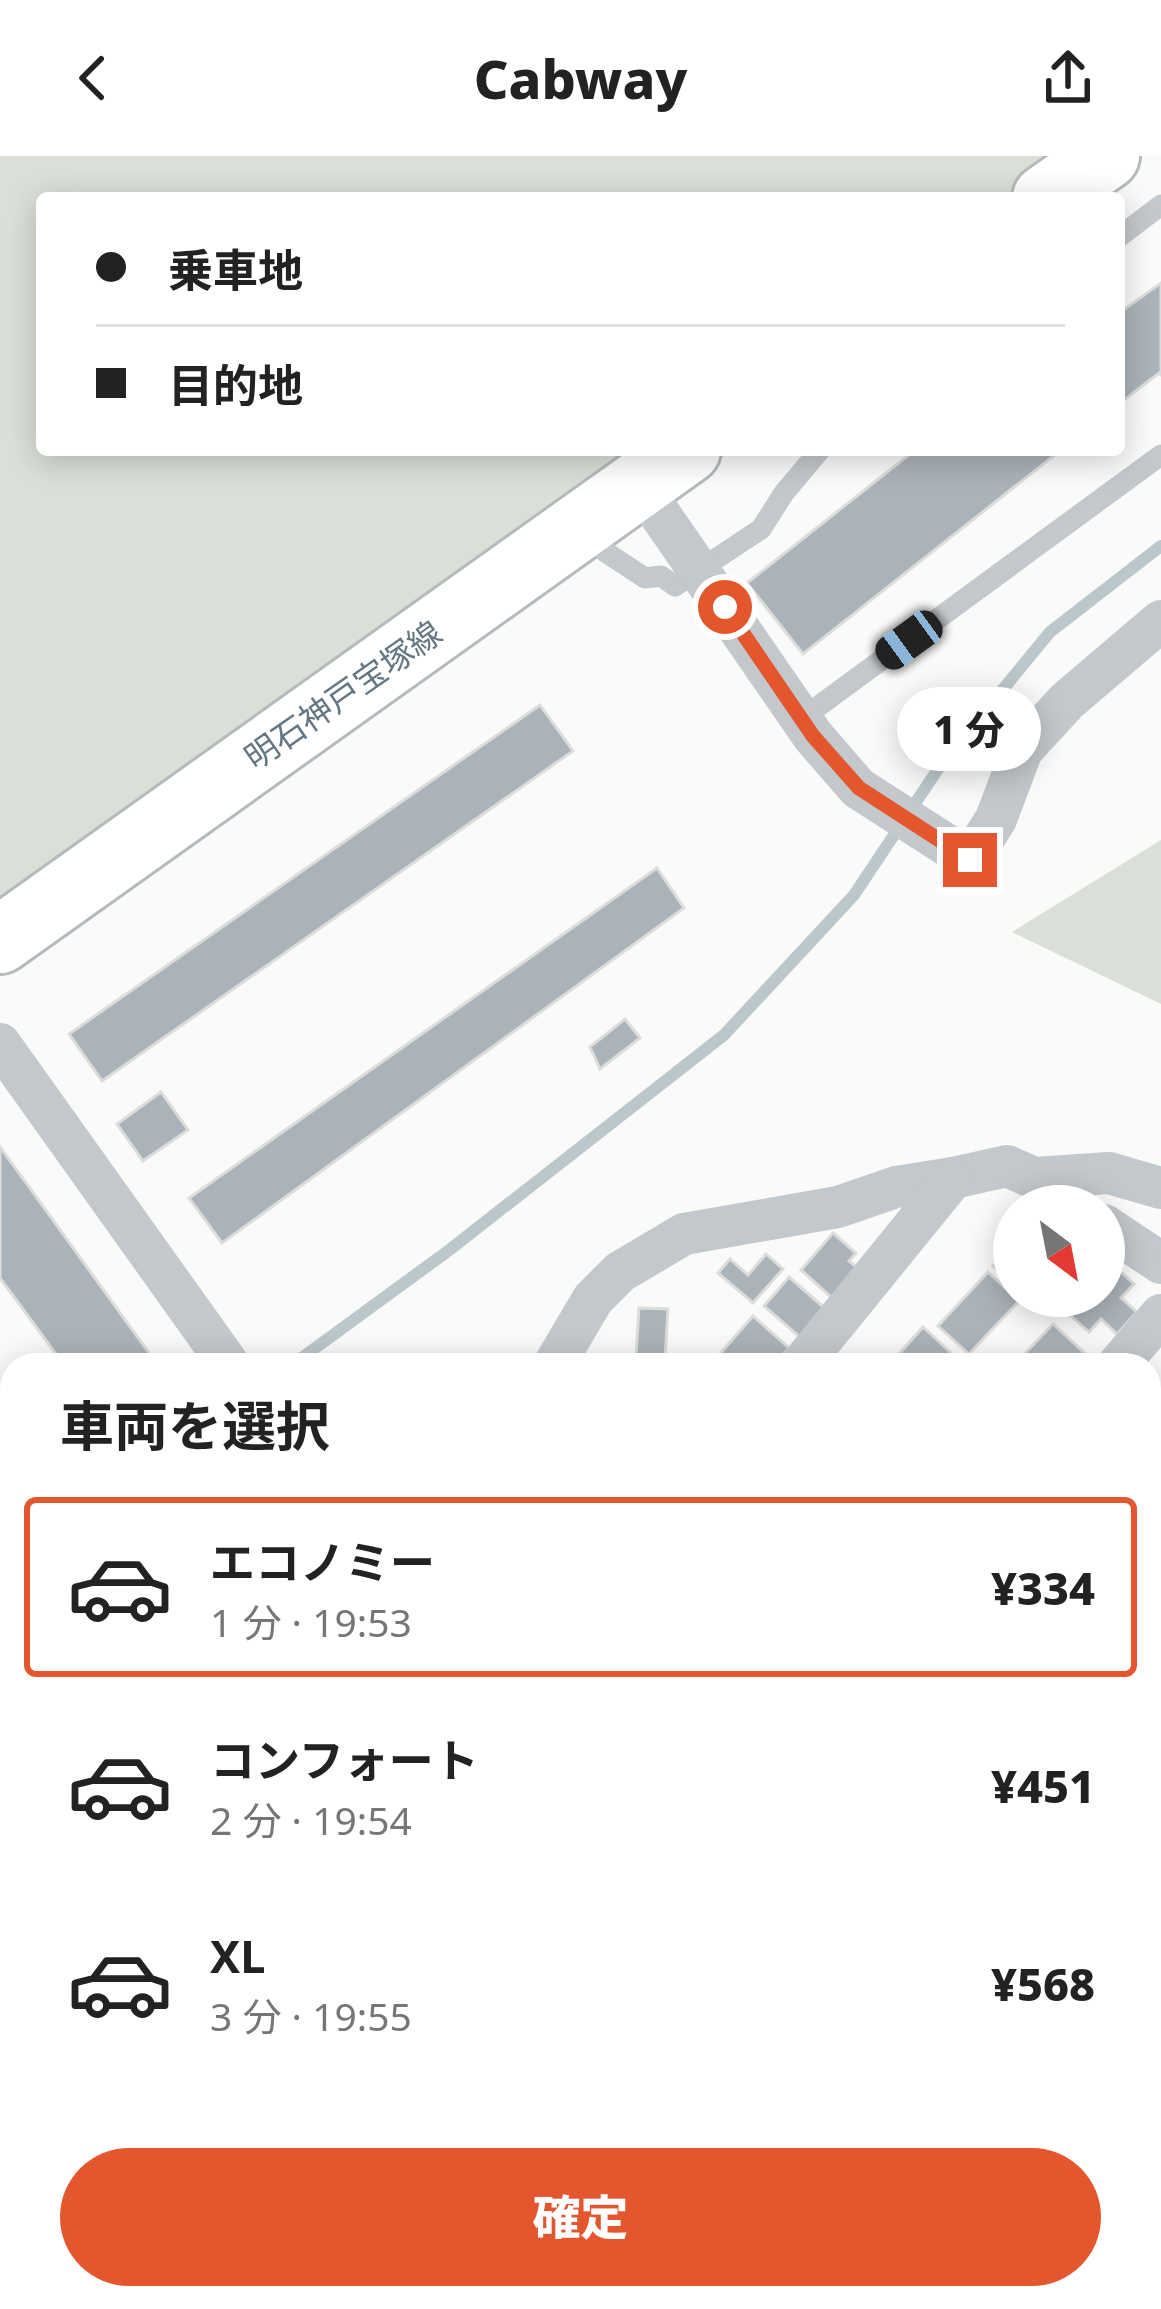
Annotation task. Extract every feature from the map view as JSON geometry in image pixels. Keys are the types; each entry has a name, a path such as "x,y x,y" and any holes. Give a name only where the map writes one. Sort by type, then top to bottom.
{"main road":[{"path":"1055,192 1106,156"},
{"name":"明石神戸宝塚線","path":"0,940 663,467"}],"street":[{"path":"663,467 699,570 801,718 859,788 970,860 996,819 1022,750 1067,701 1161,621"},
{"path":"0,1044 213,1353"},
{"path":"561,1353 593,1299 620,1271 684,1234 838,1207 896,1186 1007,1166 1044,1185"},
{"path":"1034,1178 1109,1173 1161,1188"},
{"path":"811,1353 953,1178"},
{"path":"1125,1239 1161,1263"},
{"path":"1128,1353 1161,1315"}],"lane":[{"path":"1125,232 1161,205"},
{"path":"801,718 1161,455"},
{"path":"604,551 645,578 661,576 675,586 761,529 815,456"}],"shaded area":[{"path":"0,156 1076,156 1025,192 36,192 36,456 652,456 0,900"},
{"path":"1161,840 1161,1004 1012,932"}],"building":[{"path":"1161,283 1161,375 1125,399 1125,309"},
{"path":"907,456 1053,456 803,654 747,583"},
{"path":"540,705 573,751 102,1081 69,1034"},
{"path":"657,868 684,908 222,1243 189,1198"},
{"path":"625,1019 640,1038 600,1069 590,1047"},
{"path":"161,1092 188,1130 143,1161 117,1124"},
{"path":"0,1147 149,1353 55,1353 0,1278"},
{"path":"833,1233 856,1253 849,1261 865,1274 839,1304 801,1270"},
{"path":"766,1254 783,1269 753,1303 718,1273 730,1259 748,1275"},
{"path":"988,1272 993,1277 993,1317 1004,1317 968,1353 938,1326"},
{"path":"789,1277 828,1311 803,1340 764,1306"},
{"path":"1125,1302 1137,1312 1117,1334 1101,1319 1089,1332 1072,1317 1125,1317"},
{"path":"639,1308 668,1309 665,1353 636,1353"},
{"path":"753,1316 789,1348 785,1353 721,1353"},
{"path":"1053,1324 1084,1353 1025,1353"},
{"path":"923,1327 951,1353 900,1353"}],"waterway":[{"path":"308,1353 448,1251 724,1035 854,895 940,766 1050,632 1161,546"}],"route":[{"path":"725,607 813,736 859,788 970,860"}]}
